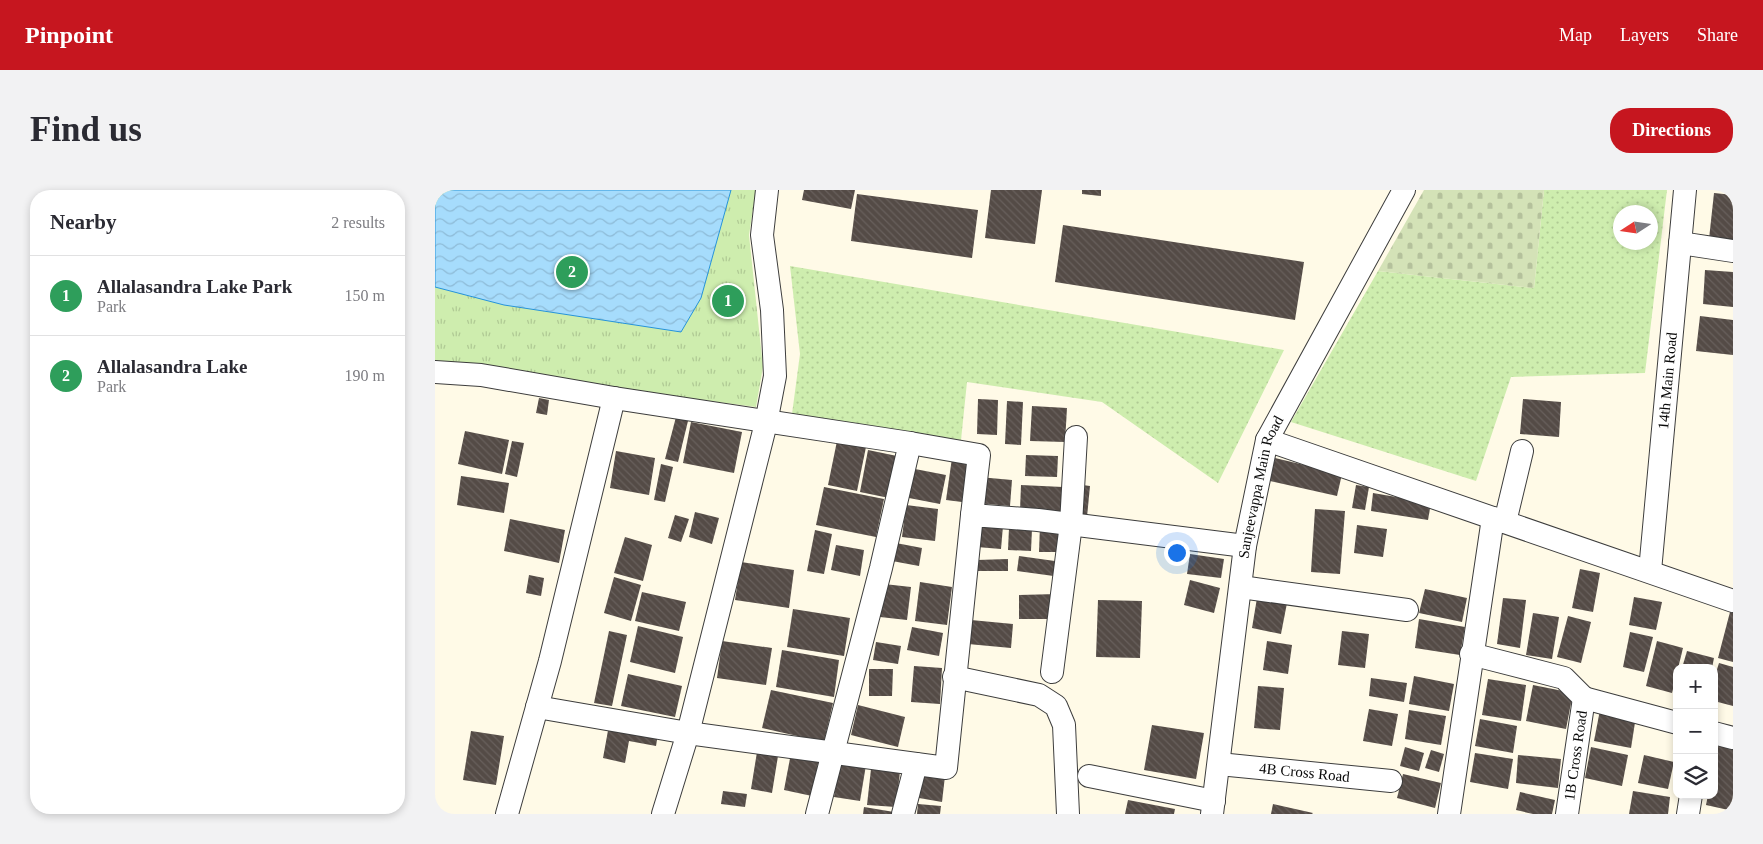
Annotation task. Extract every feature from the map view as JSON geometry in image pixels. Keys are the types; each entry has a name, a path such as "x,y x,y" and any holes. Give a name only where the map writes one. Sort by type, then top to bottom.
{"street":[{"path":"663,814 688,733 766,423 775,376 773,310 762,235 767,190"},
{"name":"Sanjeevappa Main Road","path":"1213,807 1245,546 1267,440 1404,190"},
{"name":"14th Main Road","path":"1649,571 1685,190"},
{"path":"1680,243 1733,252"},
{"path":"435,372 481,375 766,423 910,443 979,455 946,768 688,733 537,707"},
{"path":"507,814 550,661 614,398"},
{"path":"1052,672 1071,524 1077,437"},
{"path":"1267,440 1733,601"},
{"path":"817,814 910,443"},
{"path":"1449,814 1471,654 1499,520 1522,451"},
{"path":"972,515 1071,524 1245,546"},
{"path":"1241,587 1407,610"},
{"path":"1471,654 1564,678 1584,698 1673,722"},
{"path":"955,677 1039,695 1056,706 1064,725 1068,814"},
{"name":"1B Cross Road","path":"1567,814 1584,698"},
{"path":"1718,734 1733,738"},
{"path":"903,814 916,764"},
{"name":"4B Cross Road","path":"1219,764 1391,781"},
{"path":"1089,776 1213,807"},
{"path":"1688,814 1690,799"}],"green space":[{"path":"435,190 756,190 749,235 763,367 756,407 435,365"},
{"path":"1424,190 1544,190 1534,288 1378,271"},
{"path":"1544,190 1667,190 1645,373 1511,377 1476,481 1291,422 1378,271 1534,288"},
{"path":"790,266 1284,350 1218,483 1102,402 967,382 961,440 792,414 800,354"}],"water":[{"path":"435,190 731,190 701,298 681,332 504,305 435,287"}],"building":[{"path":"804,190 855,190 851,209 802,200"},
{"path":"991,190 1042,190 1035,244 985,238"},
{"path":"1082,190 1101,190 1101,196 1082,194"},
{"path":"1714,193 1733,195 1733,241 1709,239"},
{"path":"857,194 978,210 972,258 851,241"},
{"path":"1063,225 1304,262 1295,320 1055,282"},
{"path":"1705,270 1733,272 1733,307 1703,304"},
{"path":"1700,316 1733,320 1733,355 1696,351"},
{"path":"539,398 549,400 547,415 536,413"},
{"path":"978,399 998,400 997,435 977,434"},
{"path":"1523,399 1561,402 1559,437 1520,434"},
{"path":"1007,401 1023,402 1021,445 1005,444"},
{"path":"1032,406 1067,408 1065,442 1030,441"},
{"path":"676,417 688,421 678,462 665,459"},
{"path":"691,422 742,432 734,473 683,463"},
{"path":"465,431 509,440 502,474 458,464"},
{"path":"512,441 524,443 517,477 505,474"},
{"path":"837,441 866,447 857,491 828,485"},
{"path":"868,450 897,456 889,498 860,492"},
{"path":"616,451 655,458 649,495 610,488"},
{"path":"1026,455 1058,456 1057,477 1025,476"},
{"path":"952,458 967,461 962,502 946,500"},
{"path":"1275,458 1342,474 1337,496 1270,481"},
{"path":"661,464 673,467 665,502 654,500"},
{"path":"915,469 946,475 940,504 909,498"},
{"path":"461,476 509,483 504,513 457,505"},
{"path":"979,477 1012,480 1010,506 976,503"},
{"path":"1075,484 1090,486 1087,517 1072,516"},
{"path":"1021,485 1063,487 1062,512 1020,510"},
{"path":"1356,485 1369,487 1365,510 1352,508"},
{"path":"824,487 884,499 876,537 816,525"},
{"path":"1373,493 1431,503 1428,520 1371,511"},
{"path":"906,505 938,509 935,541 902,537"},
{"path":"1315,509 1345,511 1340,574 1311,572"},
{"path":"695,512 719,518 712,544 689,537"},
{"path":"675,515 689,519 681,542 668,538"},
{"path":"510,519 565,530 559,563 504,551"},
{"path":"979,524 1003,526 1001,549 977,547"},
{"path":"1040,525 1059,525 1059,552 1039,552"},
{"path":"1357,525 1387,529 1383,557 1354,553"},
{"path":"1009,528 1032,529 1031,551 1008,550"},
{"path":"815,530 832,534 824,574 807,571"},
{"path":"625,537 652,545 643,581 614,573"},
{"path":"896,543 922,548 919,566 892,561"},
{"path":"836,545 864,550 860,576 831,570"},
{"path":"1190,554 1224,559 1221,578 1187,574"},
{"path":"1019,556 1062,562 1061,577 1017,571"},
{"path":"1008,559 1008,571 977,571 977,560"},
{"path":"741,562 794,570 789,608 735,600"},
{"path":"1580,569 1600,573 1593,612 1572,608"},
{"path":"529,575 544,578 541,596 526,593"},
{"path":"614,577 641,585 631,621 604,613"},
{"path":"1190,580 1220,588 1214,613 1184,605"},
{"path":"920,582 952,587 947,625 915,621"},
{"path":"884,584 911,587 907,620 880,617"},
{"path":"1425,589 1467,598 1462,622 1419,613"},
{"path":"642,592 686,602 679,631 635,621"},
{"path":"1057,594 1057,619 1019,619 1019,595"},
{"path":"1634,597 1662,602 1656,630 1629,625"},
{"path":"1257,598 1287,603 1281,634 1252,628"},
{"path":"1503,598 1526,600 1520,648 1497,644"},
{"path":"1098,600 1142,601 1140,658 1096,657"},
{"path":"793,609 850,618 844,656 787,647"},
{"path":"1730,612 1733,613 1733,662 1718,658"},
{"path":"1533,613 1559,617 1552,659 1526,655"},
{"path":"1568,616 1591,622 1581,663 1557,657"},
{"path":"1419,619 1465,627 1460,655 1415,648"},
{"path":"971,620 1013,624 1011,648 968,644"},
{"path":"638,626 683,637 675,673 630,662"},
{"path":"912,627 943,633 939,656 907,650"},
{"path":"609,631 627,635 612,706 594,703"},
{"path":"1342,631 1369,634 1365,668 1338,665"},
{"path":"1630,632 1653,637 1644,672 1623,667"},
{"path":"722,641 772,648 766,685 717,678"},
{"path":"1267,641 1292,645 1288,674 1263,670"},
{"path":"1657,641 1683,648 1679,664 1673,664 1672,693 1646,686"},
{"path":"876,642 901,646 898,664 873,660"},
{"path":"782,650 839,660 834,697 776,687"},
{"path":"1687,651 1714,658 1713,664 1683,664"},
{"path":"1719,663 1733,667 1733,706 1718,702"},
{"path":"914,666 942,668 940,704 911,702"},
{"path":"869,669 893,669 892,696 869,696"},
{"path":"628,674 682,686 675,717 621,706"},
{"path":"1414,676 1454,684 1449,711 1409,704"},
{"path":"1371,678 1407,683 1404,702 1369,696"},
{"path":"1488,679 1526,685 1521,721 1482,715"},
{"path":"1533,685 1573,693 1566,729 1526,721"},
{"path":"1258,686 1284,688 1280,730 1254,728"},
{"path":"771,690 833,703 824,742 762,728"},
{"path":"858,705 905,717 898,747 851,735"},
{"path":"1369,709 1398,714 1392,746 1363,741"},
{"path":"1409,710 1446,716 1441,745 1405,739"},
{"path":"1600,710 1636,716 1631,748 1594,741"},
{"path":"1480,719 1517,726 1513,753 1475,746"},
{"path":"609,725 658,734 656,746 629,741 625,763 603,758"},
{"path":"1152,725 1204,733 1196,779 1144,770"},
{"path":"471,731 504,736 496,785 463,780"},
{"path":"1719,743 1733,746 1733,811 1706,805 1707,799 1718,799"},
{"path":"1405,747 1424,753 1419,771 1400,766"},
{"path":"1591,747 1628,755 1622,786 1585,778"},
{"path":"1431,750 1444,754 1439,772 1425,768"},
{"path":"757,752 778,756 772,793 751,789"},
{"path":"791,753 819,758 812,796 784,790"},
{"path":"1475,753 1513,759 1508,789 1470,782"},
{"path":"1518,755 1561,759 1558,788 1516,783"},
{"path":"1644,755 1673,762 1668,789 1638,783"},
{"path":"872,760 901,763 896,807 867,805"},
{"path":"840,761 866,765 860,801 834,797"},
{"path":"923,773 945,776 942,802 919,798"},
{"path":"1403,774 1441,783 1435,808 1397,798"},
{"path":"723,791 747,794 745,807 721,804"},
{"path":"1633,791 1670,797 1668,814 1629,814"},
{"path":"1520,792 1555,800 1552,814 1533,814 1516,810"},
{"path":"1128,800 1175,809 1174,814 1125,814"},
{"path":"918,804 941,806 940,814 917,814"},
{"path":"1273,804 1313,813 1271,814"},
{"path":"864,807 894,812 893,814 863,814"}],"place":[{"name":"Allalasandra Lake","path":"572,272"},
{"name":"Allalasandra Lake Park","path":"728,301"}]}
